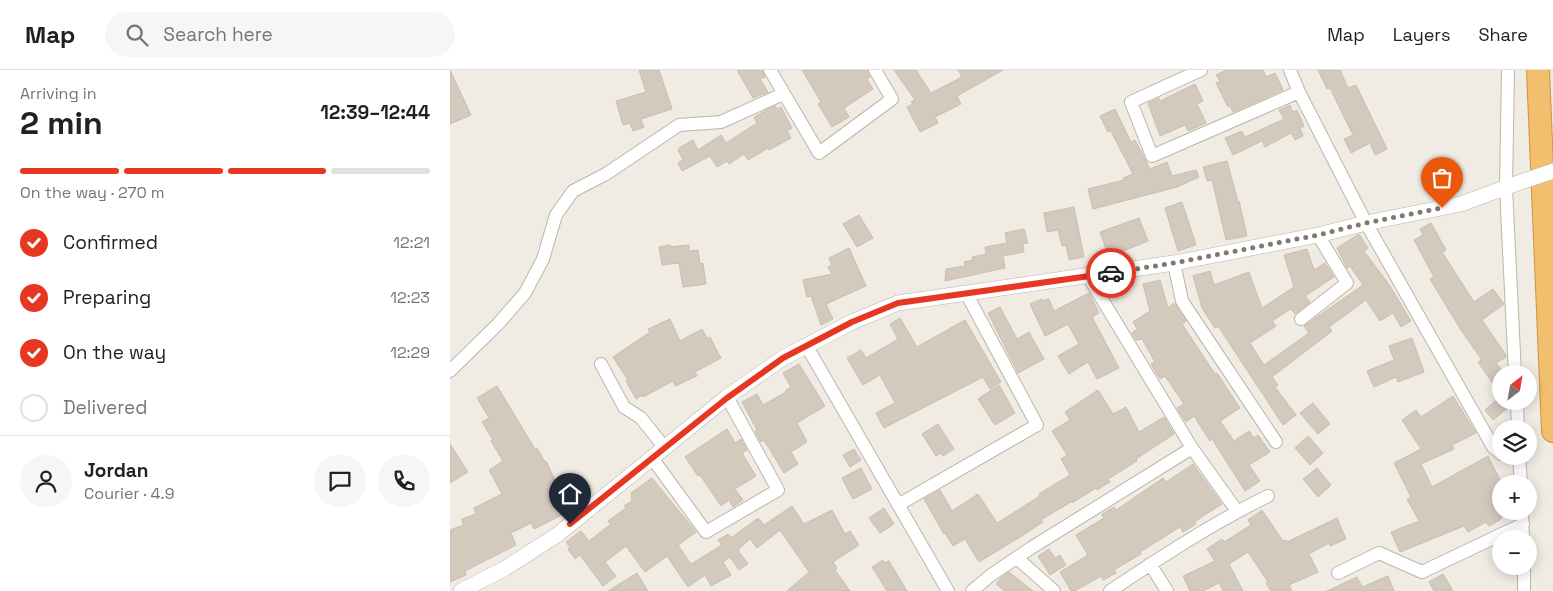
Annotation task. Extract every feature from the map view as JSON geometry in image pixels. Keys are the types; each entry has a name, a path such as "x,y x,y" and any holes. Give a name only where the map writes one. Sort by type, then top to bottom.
{"highway":[{"path":"1538,70 1553,431"}],"street":[{"path":"770,70 819,152 892,99 875,70"},
{"path":"1202,70 1131,102 1152,156 1299,92"},
{"path":"1290,70 1299,92 1366,223 1492,447"},
{"path":"1508,70 1515,365"},
{"path":"450,370 498,324 525,293 543,259 556,215 573,191 606,174 679,125 721,122 783,94"},
{"path":"462,591 504,569 556,535 727,398 783,358 852,322 898,303 1174,263 1318,235 1366,223 1461,204 1553,171"},
{"path":"1301,319 1348,283 1318,235"},
{"path":"1174,263 1182,301 1276,442"},
{"path":"1088,276 1192,448 1237,511"},
{"path":"898,505 1037,425 966,293"},
{"path":"806,345 948,591"},
{"path":"601,364 624,407 641,418 665,448"},
{"path":"652,458 706,532 778,490 727,398"},
{"path":"972,591 991,575 1017,558 1192,448"},
{"path":"1514,465 1520,470"},
{"path":"1520,465 1520,475"},
{"path":"1110,591 1150,564 1237,511 1268,496"},
{"path":"1338,573 1379,553 1422,572 1519,520"},
{"path":"1017,558 1054,591"},
{"path":"1150,564 1167,591"},
{"path":"1524,575 1524,591"}],"building":[{"path":"450,70 471,115 450,124"},
{"path":"639,70 659,70 672,109 641,119 644,127 633,131 630,123 623,125 616,101 646,92"},
{"path":"737,70 762,70 765,77 760,79 768,92 753,98"},
{"path":"802,70 867,70 870,77 867,79 873,89 844,108 849,117 832,127 818,104 821,102"},
{"path":"894,70 916,70 931,93 962,77 958,70 1003,70 957,96 961,104 935,117 938,123 920,132 907,107 913,104 911,102 915,100"},
{"path":"1226,70 1263,70 1266,77 1275,73 1283,90 1233,112 1230,106 1228,107 1216,83 1220,81 1216,75"},
{"path":"1318,70 1340,70 1348,88 1356,85 1387,149 1375,155 1370,143 1351,153 1344,139 1353,135 1330,88 1327,89"},
{"path":"1195,84 1203,101 1197,104 1206,123 1188,131 1185,125 1160,136 1148,103 1159,98 1160,101"},
{"path":"1290,105 1293,112 1297,110 1304,126 1300,128 1303,136 1295,140 1291,133 1265,147 1262,141 1233,155 1225,138 1242,131 1245,137 1284,119 1279,110"},
{"path":"775,106 777,109 781,107 792,128 787,131 791,138 769,150 768,148 748,160 744,154 729,164 727,161 717,167 710,156 682,171 678,163 683,160 678,150 679,148 693,140 698,150 721,135 726,143 757,123 754,117"},
{"path":"1115,109 1131,142 1135,140 1150,169 1167,162 1172,176 1196,170 1199,177 1177,187 1093,209 1088,189 1124,180 1123,178 1133,174 1111,131 1108,132 1100,116"},
{"path":"1227,161 1247,236 1226,240 1212,180 1207,181 1203,167"},
{"path":"1182,202 1196,245 1178,251 1165,208"},
{"path":"1074,207 1084,257 1069,260 1066,245 1062,246 1058,230 1047,232 1044,213"},
{"path":"859,215 873,238 857,247 843,224"},
{"path":"1139,218 1148,241 1108,255 1100,232"},
{"path":"1431,223 1446,250 1442,252 1474,302 1493,289 1504,304 1482,320 1506,355 1506,357 1496,363 1498,365 1492,365 1492,382 1478,362 1482,360 1430,279 1434,277 1414,240 1423,235 1420,229"},
{"path":"1024,229 1028,243 1023,244 1024,252 1003,256 1005,268 945,281 946,269 965,266 964,262 973,260 972,257 986,254 985,247 1007,243 1005,233"},
{"path":"1359,234 1368,248 1364,251 1390,286 1411,321 1401,327 1393,313 1380,321 1366,300 1329,327 1332,331 1272,377 1278,385 1275,387 1296,415 1283,425 1218,326 1215,328 1202,308 1193,276 1210,271 1214,285 1249,272 1262,308 1294,287 1284,255 1307,249 1314,270 1325,263 1334,277 1305,296 1310,302 1295,314 1291,309 1272,321 1276,326 1250,343 1264,365 1309,333 1304,326 1363,285 1350,266 1347,268 1337,248"},
{"path":"670,245 670,247 689,245 689,251 698,250 700,264 703,263 706,284 683,287 679,263 662,265 659,247"},
{"path":"849,248 866,286 826,304 833,319 821,325 811,296 807,297 803,280 832,274 828,267 832,265 829,258"},
{"path":"1160,280 1168,308 1174,303 1186,321 1182,324 1240,408 1220,421 1234,441 1249,431 1254,438 1258,435 1270,452 1249,465 1260,481 1245,491 1212,439 1210,441 1194,416 1186,422 1177,408 1184,404 1165,376 1160,379 1151,364 1155,362 1142,339 1136,340 1132,333 1137,329 1133,322 1150,311 1143,284"},
{"path":"1089,293 1099,313 1092,317 1119,368 1097,379 1088,362 1069,374 1058,356 1079,344 1068,324 1045,336 1030,304 1042,299 1042,301 1049,299 1054,311"},
{"path":"1000,307 1017,339 1029,332 1044,359 1018,373 988,313"},
{"path":"900,318 917,347 965,320 1001,382 990,389 983,377 884,428 876,413 895,403 880,375 863,385 847,358 861,350 866,358 898,339 890,324"},
{"path":"670,319 680,341 702,329 707,338 710,337 721,358 695,372 697,376 675,386 673,381 636,399 626,381 628,380 613,357 650,332 648,329"},
{"path":"1412,338 1424,372 1398,382 1396,377 1374,387 1367,371 1394,360 1389,346"},
{"path":"799,364 825,406 797,423 807,442 791,452 798,464 784,473 764,440 761,442 755,431 757,430 742,402 757,394 763,405 786,392 791,387 783,373"},
{"path":"999,385 1015,413 995,425 978,399"},
{"path":"497,386 535,449 537,448 546,461 570,511 534,529 531,523 511,533 516,545 465,571 466,575 450,582 450,530 463,525 462,519 476,514 474,508 502,494 489,470 503,461 482,422 489,418 477,398"},
{"path":"1098,390 1113,414 1126,407 1139,432 1164,417 1174,434 1108,479 1110,482 1041,520 1043,522 979,562 965,539 953,546 924,499 940,490 952,511 978,494 997,523 1018,510 1040,496 1039,494 1070,475 1061,459 1067,455 1052,431 1070,420 1065,412"},
{"path":"1453,396 1476,433 1452,445 1454,449 1421,464 1432,487 1488,456 1498,475 1492,475 1492,520 1499,520 1489,526 1486,522 1468,532 1464,526 1400,552 1391,532 1419,521 1407,499 1411,497 1394,463 1421,449 1402,420 1416,410 1421,417"},
{"path":"1313,403 1330,424 1318,434 1300,413"},
{"path":"1492,404 1492,410 1505,410 1493,420 1485,410"},
{"path":"938,424 954,449 943,456 941,453 936,456 922,434"},
{"path":"727,429 735,443 741,439 747,450 742,453 756,476 735,489 743,500 733,507 729,500 721,506 685,457"},
{"path":"1308,436 1323,453 1310,465 1295,448"},
{"path":"450,444 468,472 450,483"},
{"path":"854,449 861,460 850,467 843,455"},
{"path":"1193,464 1222,504 1194,522 1196,524 1183,532 1180,527 1140,552 1141,554 1114,570 1116,573 1103,580 1101,576 1075,591 1071,591 1060,572 1088,555 1076,535 1104,518 1102,514 1114,507 1116,510 1163,478 1166,482"},
{"path":"861,468 872,489 853,499 842,478"},
{"path":"1317,468 1331,485 1318,497 1303,479"},
{"path":"652,478 696,532 678,545 691,564 722,545 718,540 728,534 731,538 758,518 764,525 792,506 804,524 832,510 845,534 850,531 859,545 833,562 837,568 835,570 850,591 787,591 809,572 780,530 757,548 750,539 738,550 748,564 739,570 730,557 723,562 731,575 711,586 705,575 688,587 667,556 645,572 626,546 605,562 616,576 603,586 580,555 575,559 568,549 570,548 566,542 581,531 589,541 611,524 608,521 626,508 624,506 632,501 631,493"},
{"path":"884,508 894,524 880,533 869,518"},
{"path":"1262,510 1283,541 1286,540 1287,542 1337,518 1346,539 1330,546 1329,543 1309,554 1318,572 1289,585 1292,591 1271,591 1266,583 1268,582 1248,552 1229,564 1243,591 1223,591 1219,583 1203,591 1190,591 1183,576 1215,561 1207,549 1222,539 1224,542 1251,525 1248,520"},
{"path":"1049,549 1055,558 1060,555 1066,565 1050,575 1038,556"},
{"path":"883,560 885,563 889,561 907,591 887,591 872,567"},
{"path":"1009,572 1033,591 1005,591 996,584"},
{"path":"637,573 648,591 608,591"},
{"path":"1443,574 1453,591 1434,591 1429,582"},
{"path":"1388,576 1394,591 1327,591 1357,577 1362,587"}],"way so far":[{"path":"1111,273 1174,263 1318,235 1366,223 1442,208"}],"route":[{"path":"570,524 727,398 783,358 852,322 898,303 1111,273"}]}
